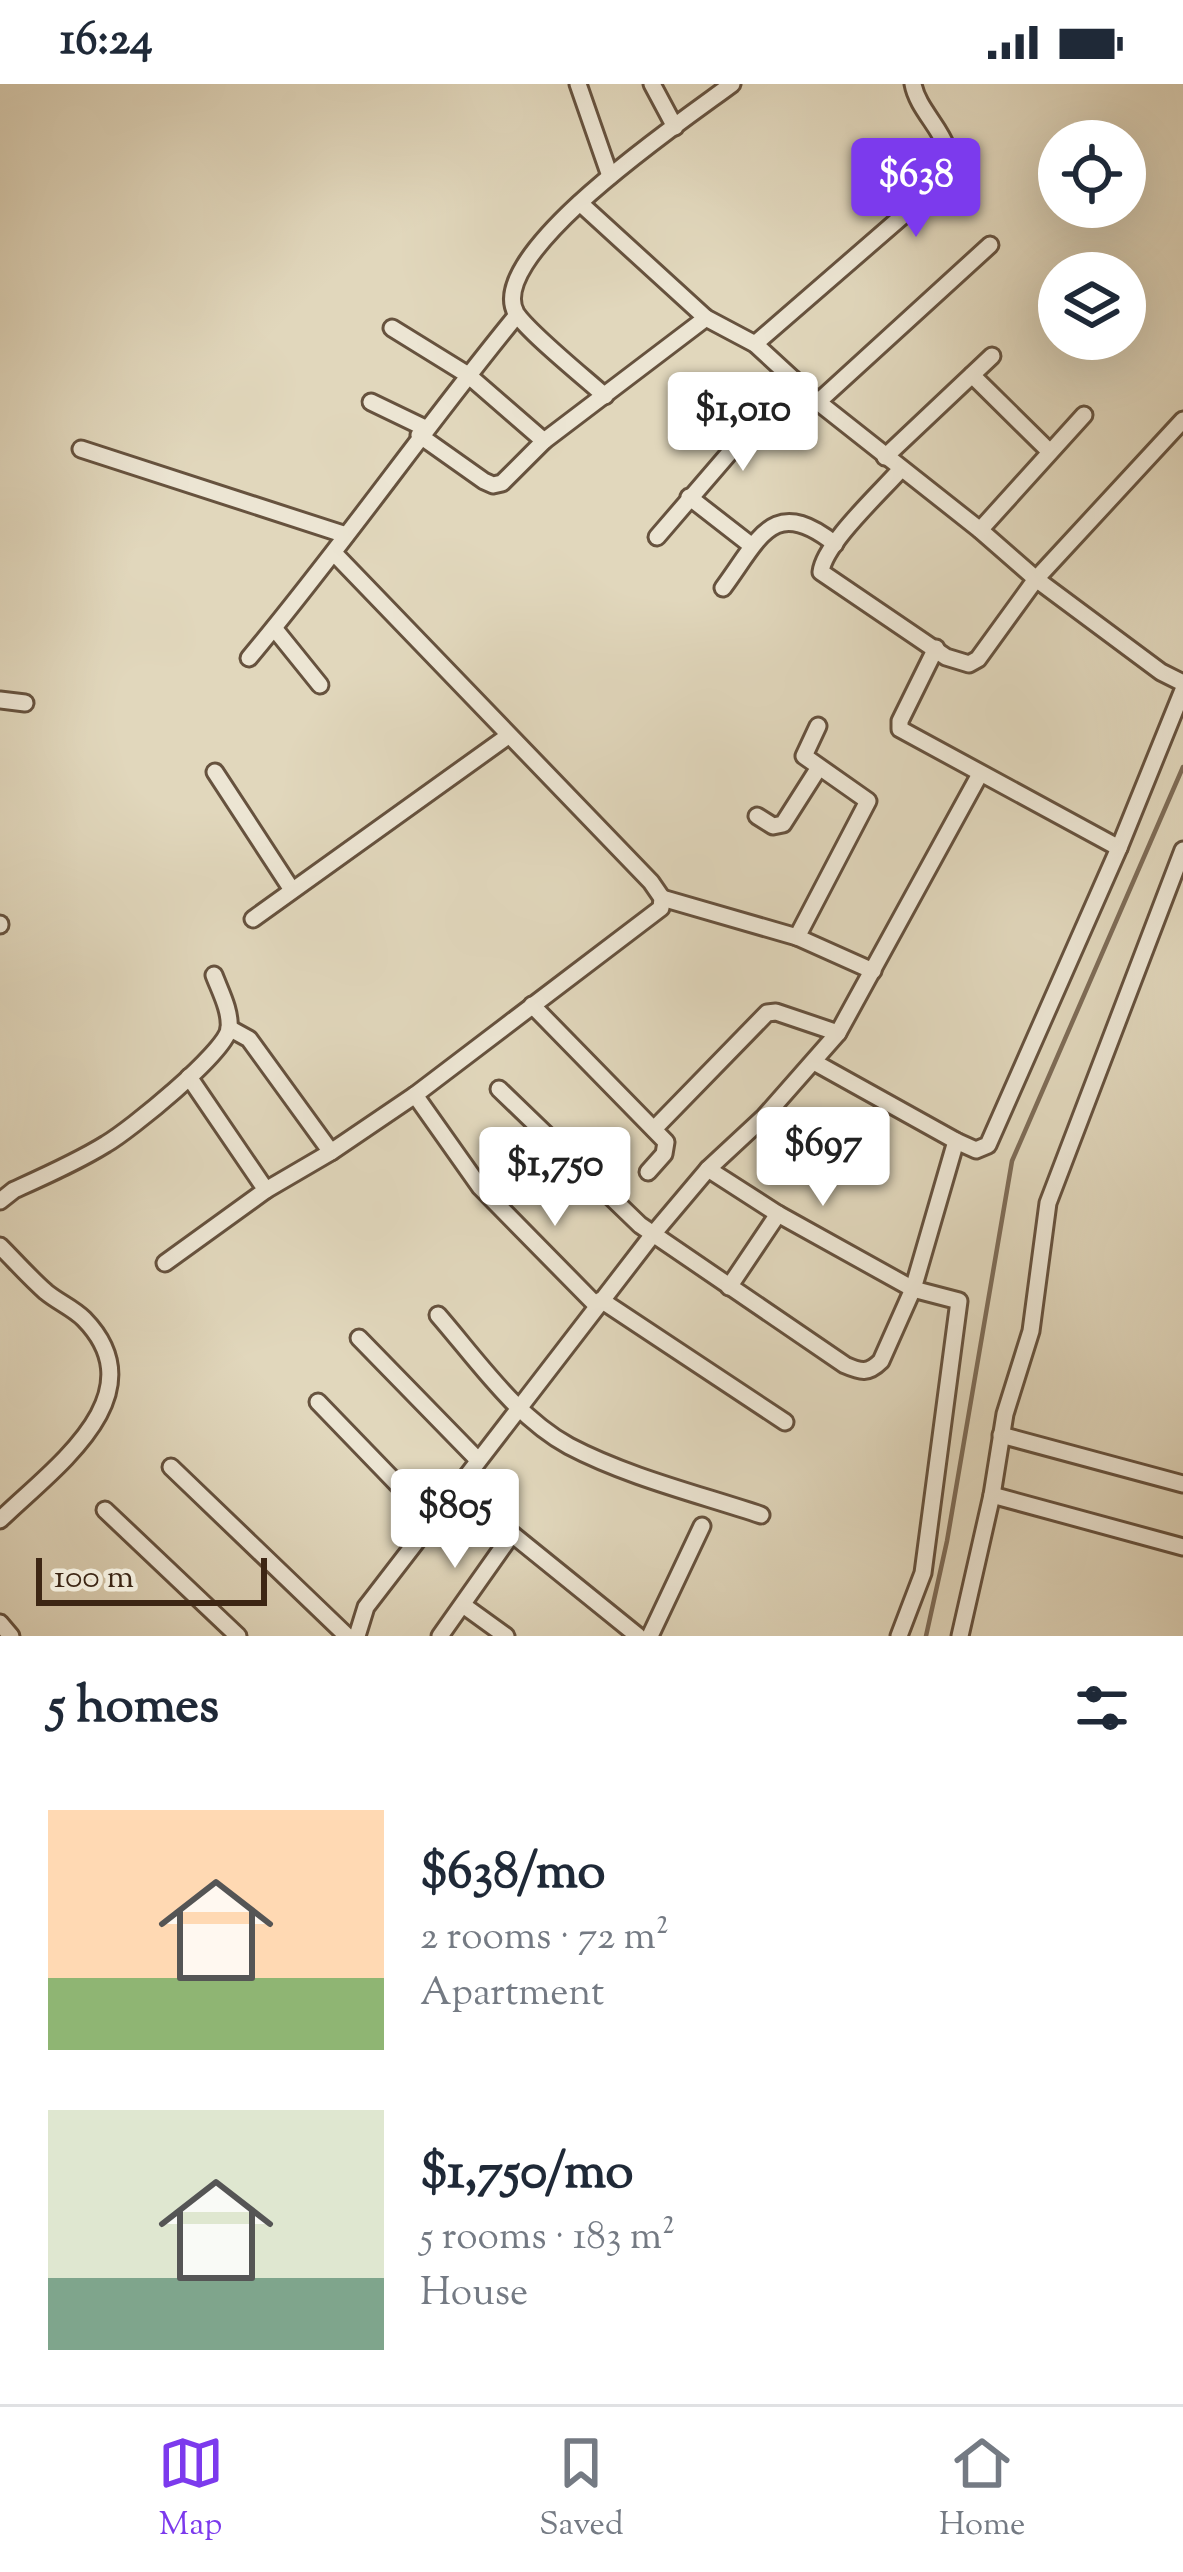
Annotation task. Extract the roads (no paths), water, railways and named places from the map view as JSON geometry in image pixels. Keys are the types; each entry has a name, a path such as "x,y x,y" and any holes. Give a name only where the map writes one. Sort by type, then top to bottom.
{"street":[{"path":"578,84 610,176"},
{"path":"652,84 675,127"},
{"path":"605,396 517,314 513,287 538,246 580,202 732,84"},
{"path":"754,344 944,180 950,154 913,84"},
{"path":"580,202 706,318 754,344 1036,579 1183,687 1119,848 988,1145 976,1150 956,1141 814,1062"},
{"path":"818,402 990,245"},
{"path":"249,658 517,314"},
{"path":"370,402 422,432 494,485 502,483 544,442 706,318"},
{"path":"392,328 468,375 544,442"},
{"path":"885,457 992,356"},
{"path":"972,375 1049,452"},
{"path":"657,537 793,379"},
{"path":"980,530 1084,415"},
{"path":"901,469 821,564 827,579 956,662 969,664 1036,579 1183,420"},
{"path":"80,449 346,535"},
{"path":"689,497 752,546"},
{"path":"724,588 752,546 777,524 805,523 836,544"},
{"path":"334,553 662,898 797,938 873,971"},
{"path":"274,628 320,685"},
{"path":"936,648 900,729 1119,848"},
{"path":"0,700 25,703"},
{"path":"797,938 868,801 804,756 818,727"},
{"path":"253,920 508,736"},
{"path":"757,816 773,826 782,824 818,769"},
{"path":"215,772 292,890"},
{"path":"357,1636 366,1607 598,1303 708,1169 764,1118 838,1033 980,774"},
{"path":"960,1636 1001,1435 1031,1331 1048,1203 1183,850"},
{"path":"165,1263 266,1190 415,1095 655,914 662,898"},
{"path":"0,1201 110,1142 189,1077 224,1040 229,1028 214,975"},
{"path":"532,1005 666,1142 667,1148 648,1172"},
{"path":"654,1129 767,1013 838,1033"},
{"path":"229,1028 249,1040 331,1152"},
{"path":"189,1077 266,1190"},
{"path":"499,1089 613,1202 729,1288 861,1372 881,1361 913,1289 956,1141"},
{"path":"415,1095 480,1187 598,1303 785,1422"},
{"path":"708,1169 913,1289 953,1297 961,1309 923,1573 898,1636"},
{"path":"729,1288 778,1214"},
{"path":"0,1246 46,1293 83,1318 104,1347 112,1382 106,1407 79,1443 0,1520"},
{"path":"439,1315 518,1406 568,1445 662,1483 761,1515"},
{"path":"359,1338 477,1459"},
{"path":"318,1402 430,1519"},
{"path":"1001,1435 1183,1484"},
{"path":"170,1467 347,1636"},
{"path":"460,1480 512,1534 638,1636"},
{"path":"992,1495 1183,1547"},
{"path":"105,1510 238,1636"},
{"path":"650,1636 702,1526"},
{"path":"440,1636 512,1534"},
{"path":"463,1605 506,1636"},
{"path":"0,1623 11,1636"}],"waterway":[{"path":"926,1636 947,1541 1012,1161 1183,767"}]}
